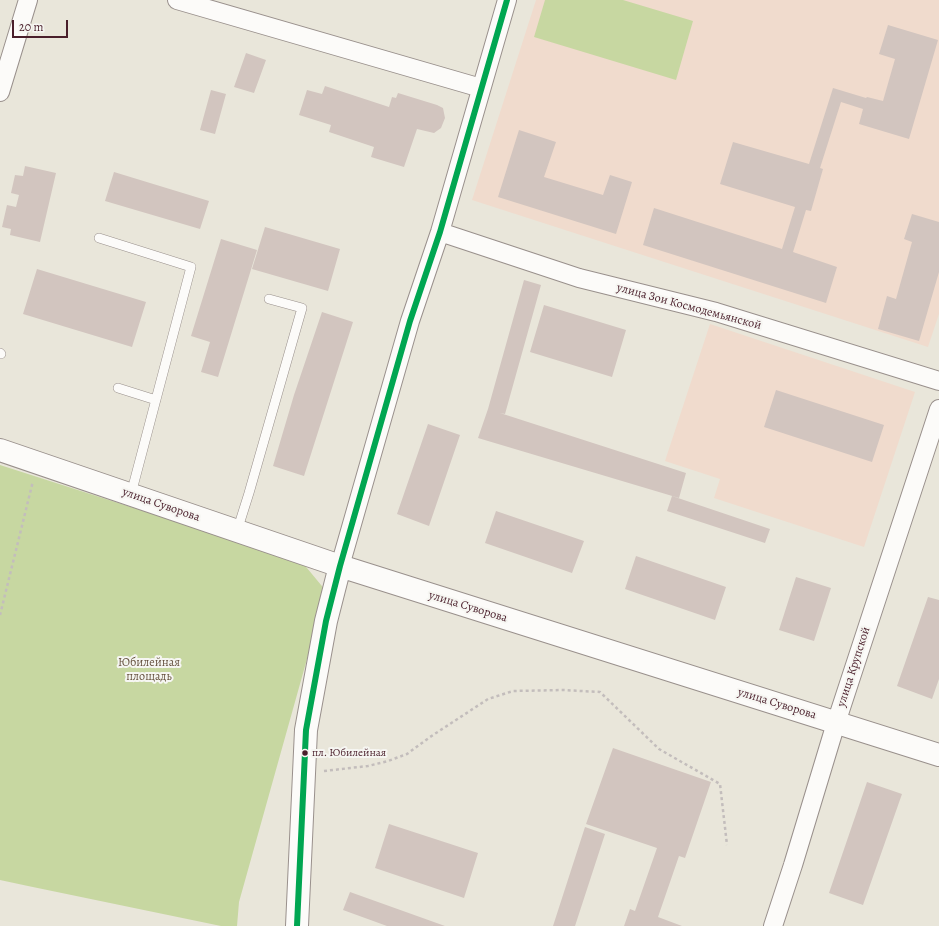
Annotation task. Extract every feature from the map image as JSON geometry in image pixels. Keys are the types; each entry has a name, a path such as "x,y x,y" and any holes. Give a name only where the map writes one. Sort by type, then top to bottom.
{"main road":[{"name":"улица Суворова","path":"0,450 340,566 939,755"},
{"path":"297,926 306,730 326,621 340,566"}],"street":[{"path":"0,92 28,0"},
{"path":"178,0 481,88"},
{"path":"340,566 410,321 440,232 507,0"},
{"name":"улица Зои Космодемьянской","path":"440,232 579,278 716,312 939,382"},
{"name":"улица Крупской","path":"773,926 836,723 939,409"}],"lane":[{"path":"99,238 191,267 131,494"},
{"path":"237,531 302,308 269,299"},
{"path":"118,388 156,400"}],"path":[{"path":"0,615 37,462"},
{"path":"304,772 368,766 407,754 488,699 513,691 563,690 600,692 659,749 720,784 727,845"}],"shaded area":[{"path":"536,0 939,0 939,314 928,347 472,200"},
{"path":"710,324 915,392 864,547 714,498 720,479 665,461"}],"green space":[{"path":"545,0 623,0 693,21 676,80 534,37"},
{"name":"Юбилейная площадь","path":"0,465 302,562 326,591 239,902 237,926 221,926 0,880"}],"building":[{"path":"888,25 938,40 909,139 859,124 863,109 841,102 820,168 823,169 811,211 806,210 793,252 837,267 826,303 643,245 654,208 782,249 795,207 720,184 733,142 809,164 833,88 866,98 883,101 895,59 879,54"},
{"path":"246,53 266,60 254,93 234,87"},
{"path":"325,86 389,107 392,97 396,98 398,93 443,108 445,118 441,128 434,133 417,129 404,167 371,157 374,147 329,132 331,125 299,115 307,90 322,94"},
{"path":"211,90 226,94 215,134 200,130"},
{"path":"519,130 556,142 544,177 603,195 610,175 632,182 616,234 498,197"},
{"path":"25,166 56,173 40,242 10,235 11,229 2,227 7,205 16,207 19,195 11,193 15,175 23,176"},
{"path":"114,172 209,201 200,229 105,201"},
{"path":"912,214 939,222 939,272 919,341 878,329 887,296 896,299 912,242 904,239"},
{"path":"265,227 340,249 328,291 252,269"},
{"path":"221,239 257,250 218,377 201,372 210,342 191,336"},
{"path":"37,269 146,302 132,347 23,314"},
{"path":"524,280 541,285 505,414 500,413 686,473 679,498 478,438 488,409"},
{"path":"544,305 626,330 612,377 530,352"},
{"path":"322,312 353,322 304,476 273,466 294,395"},
{"path":"776,390 884,425 872,462 764,427"},
{"path":"428,424 460,435 429,526 397,514"},
{"path":"672,496 770,529 765,543 667,511"},
{"path":"496,511 584,541 572,573 485,543"},
{"path":"636,556 726,587 715,620 625,589"},
{"path":"796,577 831,588 814,641 779,630"},
{"path":"928,597 939,600 939,679 932,699 897,686"},
{"path":"613,748 711,782 685,858 679,856 658,917 682,926 624,926 630,909 635,911 657,848 586,824"},
{"path":"867,782 902,794 863,905 829,893"},
{"path":"389,824 478,853 464,898 375,868"},
{"path":"585,827 605,834 575,926 553,926"},
{"path":"350,892 445,926 387,926 343,910"}],"transit line":[{"path":"297,926 306,730 326,621 340,566 410,321 440,232 507,0"}],"place":[{"name":"пл. Юбилейная","path":"305,753"}]}
